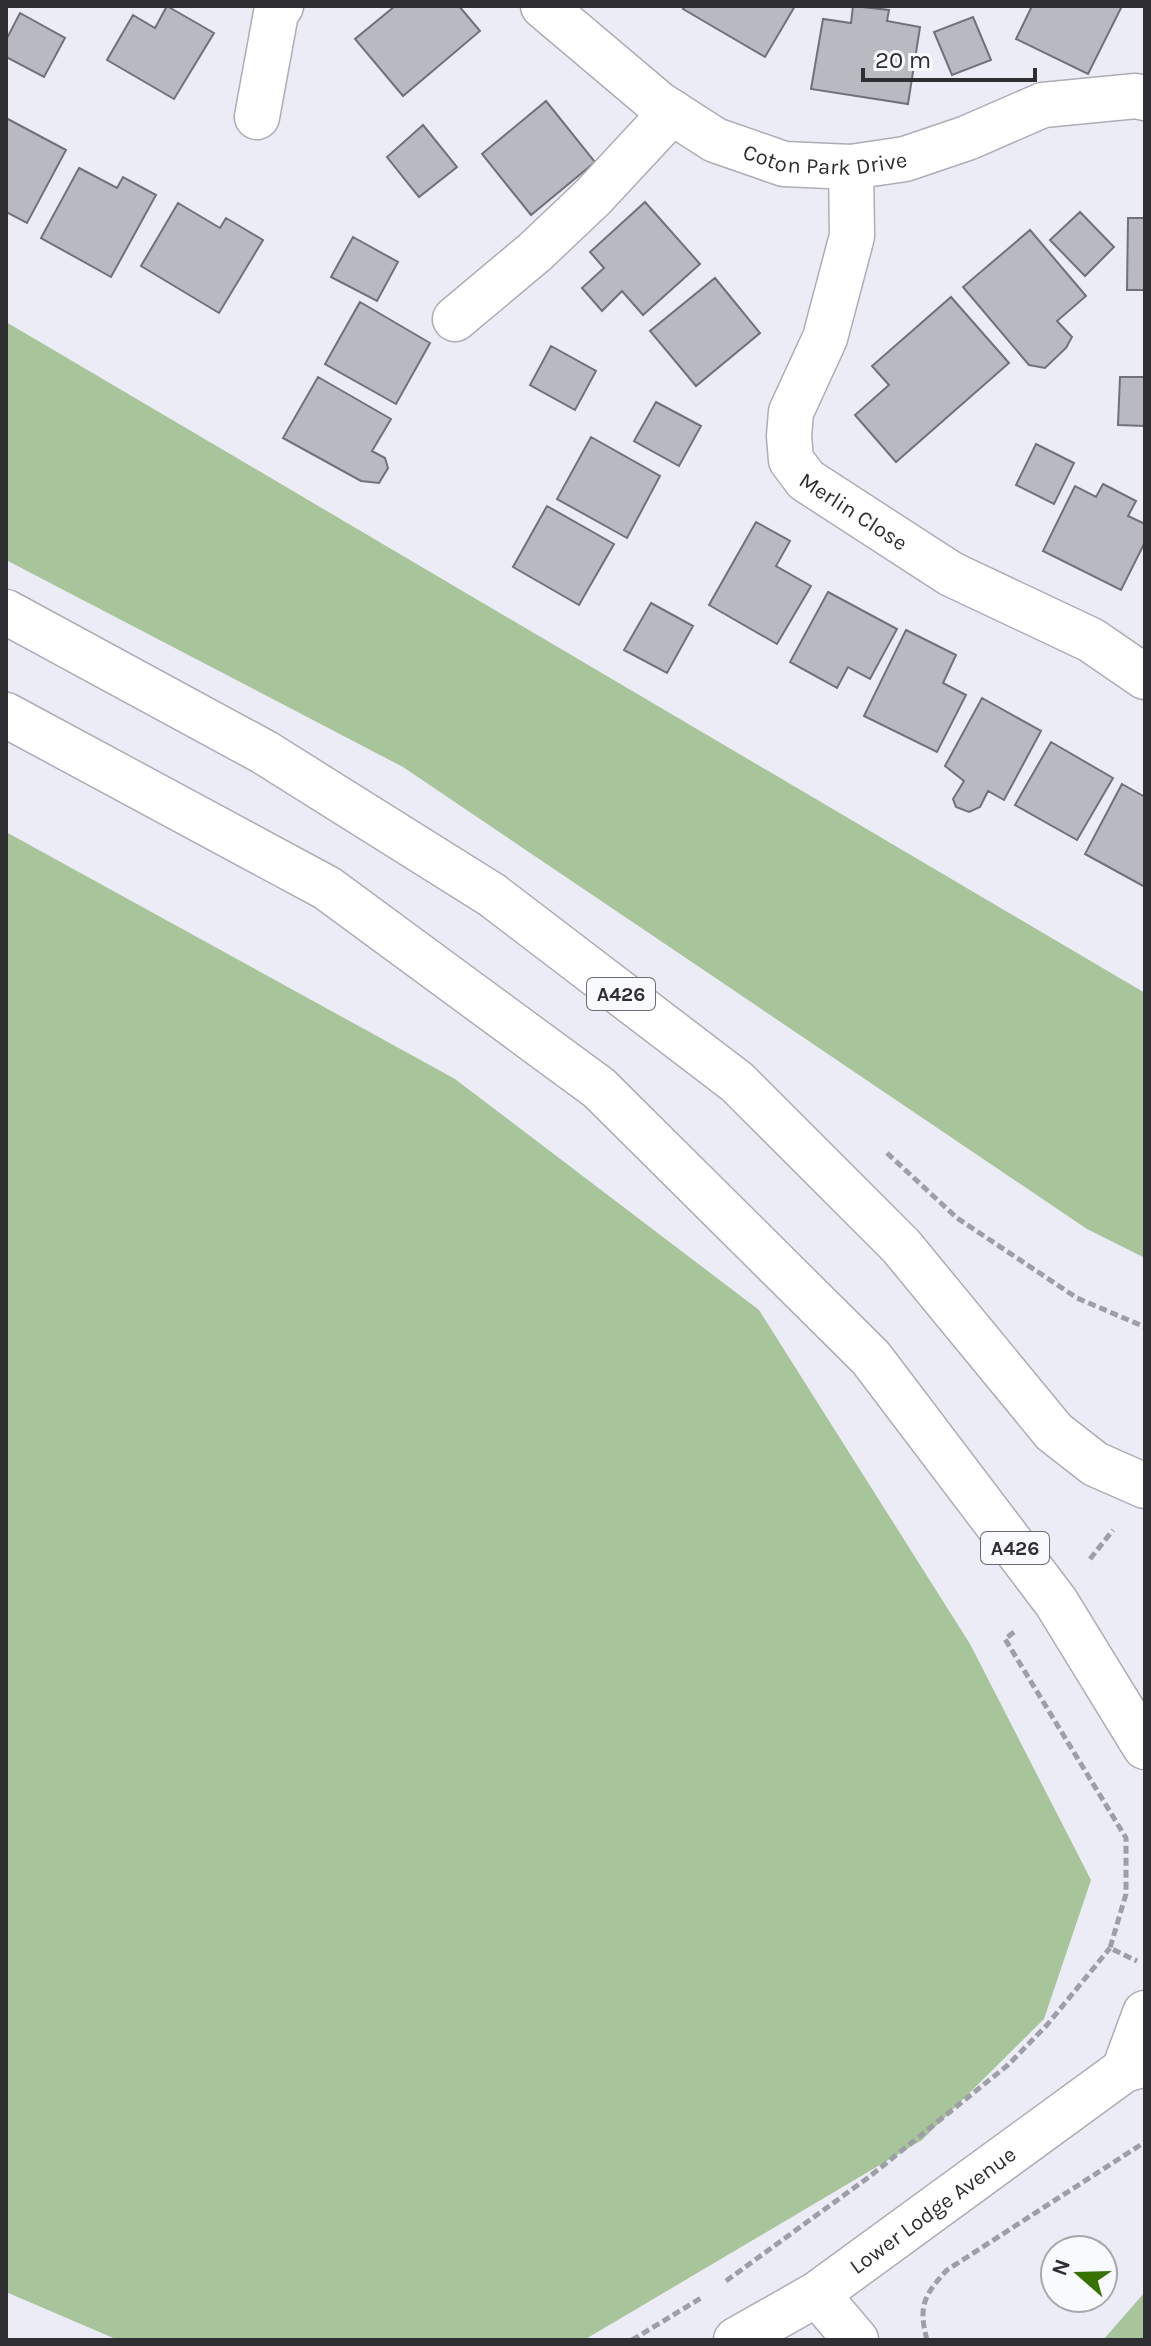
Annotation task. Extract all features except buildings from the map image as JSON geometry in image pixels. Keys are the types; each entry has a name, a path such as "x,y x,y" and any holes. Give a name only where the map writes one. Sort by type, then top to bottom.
{"main road":[{"path":"257,117 276,13 281,6"},
{"name":"Coton Park Drive","path":"544,7 672,112 715,140 784,164 851,167 905,159 967,138 1043,105 1136,96 1145,98"},
{"path":"455,319 535,252 593,197 672,112"},
{"name":"Merlin Close","path":"851,167 852,236 825,338 791,412 791,460 806,480 951,574 1091,640 1145,677"},
{"name":"A426","path":"6,612 264,752 492,895 737,1082 901,1246 1054,1432 1095,1464 1145,1486"},
{"name":"A426","path":"6,715 327,888 599,1088 871,1358 1056,1602 1145,1747"},
{"name":"Lower Lodge Avenue","path":"736,2340 817,2294 1134,2067 1145,2013"},
{"path":"817,2294 856,2340"}],"path":[{"path":"882,1148 957,1218 1077,1298 1145,1327"},
{"path":"718,2287 869,2177 1008,2065 1047,2025 1110,1948"},
{"path":"927,2340 921,2319 926,2293 947,2270 1145,2142"},
{"path":"632,2340 706,2295"}],"green space":[{"path":"6,322 1145,993 1145,1258 1087,1229 403,767 6,560"},
{"path":"6,832 455,1079 759,1310 970,1644 1091,1880 1044,2019 922,2140 584,2340 118,2340 6,2292"},
{"path":"1145,2292 1145,2340 1103,2340"}]}
